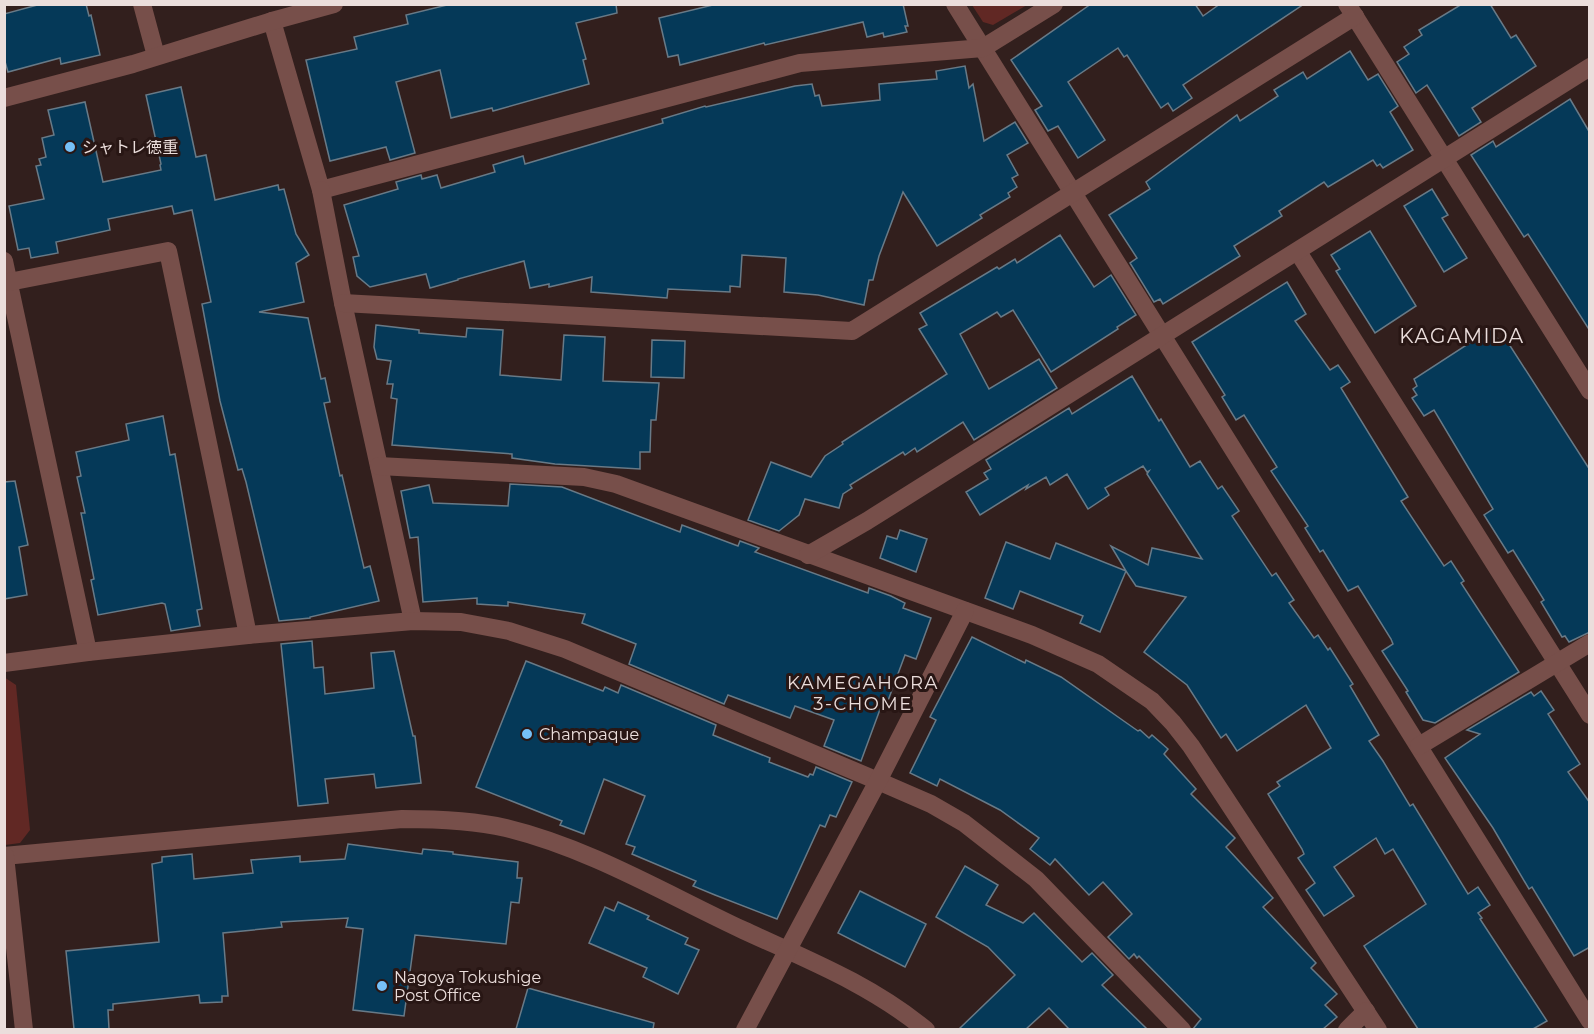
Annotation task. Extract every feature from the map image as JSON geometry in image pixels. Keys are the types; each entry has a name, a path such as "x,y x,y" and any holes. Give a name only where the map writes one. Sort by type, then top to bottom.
{"street":[{"path":"142,4 156,56"},
{"path":"4,98 334,4"},
{"path":"955,4 1590,1021"},
{"path":"321,190 800,63 982,48 1054,4"},
{"path":"343,303 852,331 1073,191 1351,10 1590,391"},
{"path":"272,21 321,190 343,303 413,621"},
{"path":"808,555 867,521 1590,67"},
{"path":"9,282 168,251 248,635"},
{"path":"1298,252 1590,716"},
{"path":"4,261 88,652"},
{"path":"379,466 584,477 616,484 965,611 1066,649 1098,664 1152,701 1191,746 1378,1029"},
{"path":"745,1029 878,781 965,611"},
{"path":"4,663 248,635 413,621 461,622 538,639 878,781 931,804 964,822 1036,879 1182,1029"},
{"path":"1419,746 1590,643"},
{"path":"24,1029 5,856 402,819 464,822 504,828 584,854 860,984 926,1029"},
{"path":"1347,1029 1366,1011"}],"shaded area":[{"path":"972,5 1027,5 993,25 983,22"},
{"path":"4,677 16,685 30,830 20,843 5,845"}],"building":[{"path":"41,4 86,4 89,16 91,15 100,55 61,64 60,58 8,72 4,58 4,14"},
{"path":"451,4 616,4 617,13 576,23 586,59 583,60 589,84 493,111 492,108 451,118 440,70 396,82 415,153 390,160 386,147 330,161 306,60 357,49 354,37 408,24 406,15"},
{"path":"717,4 903,4 908,26 905,26 907,32 884,37 883,33 867,37 863,22 765,45 764,43 680,65 678,55 668,57 659,18"},
{"path":"1091,4 1195,4 1203,16 1220,4 1304,4 1183,85 1192,98 1173,111 1168,103 1161,108 1127,55 1124,57 1118,48 1068,82 1105,140 1078,158 1058,126 1048,131 1035,110 1042,106 1011,60"},
{"path":"1462,4 1490,4 1511,38 1516,35 1536,66 1472,108 1481,122 1459,136 1427,85 1416,93 1397,62 1409,54 1404,47 1422,35 1419,30"},
{"path":"1350,51 1368,80 1378,74 1398,106 1390,112 1413,150 1383,168 1380,164 1377,166 1373,160 1328,187 1324,182 1279,211 1282,216 1234,246 1240,256 1163,304 1160,299 1154,302 1130,263 1137,258 1109,215 1150,189 1146,182 1237,115 1240,121 1278,96 1274,90 1303,72 1307,79"},
{"path":"965,66 969,88 973,84 984,141 1015,122 1028,143 1007,155 1018,175 1012,178 1017,187 1008,193 1010,197 980,215 982,218 937,246 903,192 879,256 873,280 869,280 864,305 818,295 784,292 786,258 742,255 740,287 730,286 730,292 668,289 667,298 591,292 592,277 549,287 549,284 530,288 524,261 430,288 426,274 370,287 357,276 353,257 359,256 344,205 398,189 396,182 421,175 422,179 437,175 441,188 495,172 493,165 523,156 525,164 663,123 662,119 705,106 795,86 812,84 815,96 819,95 822,106 880,100 879,84 937,79 936,71"},
{"path":"181,87 196,157 206,155 215,200 278,185 279,190 284,189 296,234 309,255 296,263 304,302 259,312 308,318 321,379 325,378 330,402 324,403 340,476 342,475 364,568 370,566 379,601 310,618 279,621 246,482 242,469 238,470 220,401 202,304 211,302 192,210 174,214 172,206 108,219 110,230 56,242 58,253 31,258 29,248 18,250 9,206 44,199 36,166 41,165 39,159 46,157 42,138 54,135 48,110 85,102 103,182 161,170 146,95"},
{"path":"1570,99 1590,133 1590,331 1528,234 1524,237 1471,155 1493,141 1496,147"},
{"path":"1432,189 1448,215 1442,218 1467,258 1444,272 1404,206"},
{"path":"1370,231 1416,306 1375,333 1336,271 1340,269 1331,255"},
{"path":"1060,235 1094,287 1111,275 1136,315 1051,372 1013,310 1001,317 997,312 960,334 989,389 1039,359 1057,388 974,440 963,422 917,452 915,448 905,455 903,452 850,485 852,488 843,494 839,508 805,499 799,515 779,531 748,520 771,462 811,477 825,456 843,444 842,442 947,374 919,329 927,325 920,313 997,267 999,269 1015,259 1017,263"},
{"path":"1287,282 1306,314 1295,321 1330,370 1338,365 1350,382 1341,388 1408,497 1401,501 1444,566 1451,561 1464,581 1461,583 1519,672 1435,723 1423,720 1406,692 1408,691 1382,651 1393,644 1358,586 1348,591 1323,550 1320,552 1305,528 1308,526 1271,471 1277,467 1244,415 1236,420 1222,397 1225,395 1192,342"},
{"path":"376,325 419,330 419,333 466,337 467,328 503,330 500,375 561,380 564,335 605,337 603,381 659,383 656,420 651,420 650,452 640,452 640,469 555,464 512,458 512,454 392,445 397,399 391,398 393,384 387,384 391,361 377,359 374,347"},
{"path":"1491,329 1501,344 1507,341 1590,470 1590,632 1569,642 1565,636 1562,637 1541,602 1544,600 1513,550 1508,553 1484,515 1493,509 1434,410 1424,416 1412,398 1417,395 1413,389 1417,386 1414,379"},
{"path":"652,340 685,341 684,378 651,377"},
{"path":"1132,376 1190,467 1200,461 1218,489 1222,486 1239,511 1232,516 1272,576 1276,573 1294,600 1289,603 1314,638 1318,635 1328,650 1330,648 1353,684 1350,686 1379,735 1369,741 1410,806 1413,804 1468,894 1478,887 1490,905 1478,913 1482,918 1480,919 1547,1021 1533,1029 1418,1029 1364,946 1426,904 1393,849 1385,854 1376,838 1334,867 1354,896 1324,916 1306,890 1315,883 1298,858 1304,854 1302,849 1268,794 1280,786 1277,782 1331,748 1306,705 1237,751 1226,734 1221,738 1187,685 1144,652 1186,597 1136,586 1111,546 1148,565 1152,548 1202,559 1147,474 1149,471 1147,472 1143,466 1105,488 1109,495 1088,509 1067,474 1050,485 1046,477 1026,489 1028,485 980,515 966,492 988,479 984,473 991,469 986,460 1069,408 1072,414"},
{"path":"163,416 170,455 175,454 202,609 197,610 200,626 171,631 165,604 162,603 98,615 91,580 94,579 81,513 85,513 77,477 81,476 76,452 129,440 126,424"},
{"path":"15,481 28,545 19,547 27,595 4,599 4,482"},
{"path":"510,484 562,487 680,532 682,525 738,546 740,541 759,548 755,552 868,593 869,588 891,596 905,603 903,608 931,618 916,659 905,655 886,706 882,704 861,761 824,746 834,720 795,706 790,718 728,695 724,704 629,664 636,644 582,623 585,614 508,602 508,606 477,604 477,598 423,602 418,537 410,538 401,491 429,485 433,503 508,506"},
{"path":"900,530 927,539 916,572 880,558 887,536 897,539"},
{"path":"1006,542 1050,559 1056,543 1126,571 1100,632 1080,623 1083,616 1020,591 1013,609 985,598"},
{"path":"972,637 1025,663 1026,660 1061,677 1138,731 1140,730 1149,738 1152,735 1168,749 1164,754 1196,789 1191,794 1235,838 1226,847 1273,898 1263,907 1316,963 1311,968 1337,994 1325,1005 1337,1017 1323,1029 1193,1029 1201,1019 1139,956 1137,958 1134,954 1129,959 1108,937 1132,914 1103,882 1089,895 1055,859 1050,865 1030,849 1039,838 1000,810 940,779 937,786 910,773 936,720 930,717"},
{"path":"312,641 314,668 323,667 325,694 374,688 371,653 394,651 413,736 415,736 421,783 376,788 374,774 325,779 328,803 298,806 281,644"},
{"path":"526,661 603,691 605,687 618,693 621,685 716,725 713,735 770,758 769,762 808,777 810,774 813,775 816,767 852,782 836,817 830,815 825,827 820,825 777,919 693,886 696,881 632,854 635,847 626,844 645,796 604,779 584,834 560,825 562,821 476,787"},
{"path":"1541,691 1554,710 1548,714 1580,764 1568,772 1590,803 1590,947 1574,956 1532,887 1529,889 1493,828 1445,758 1480,734 1467,730 1531,692 1534,696"},
{"path":"348,844 422,854 423,849 453,852 453,854 518,862 517,878 522,878 519,903 511,902 506,944 415,935 404,1016 353,1010 363,929 346,927 348,918 281,922 282,927 223,933 228,996 222,996 222,1002 200,1003 199,995 113,1004 113,1010 108,1010 109,1029 74,1029 66,951 159,942 152,864 162,862 162,857 192,854 194,879 253,873 251,860 300,856 300,862 345,859"},
{"path":"965,866 998,885 986,905 1023,923 1034,913 1082,962 1092,953 1113,975 1102,985 1147,1029 1069,1029 1049,1008 1026,1029 959,1029 1015,975 988,947 936,917"},
{"path":"860,891 926,924 905,967 838,933"},
{"path":"618,902 649,916 647,919 688,938 685,944 699,950 678,994 643,977 647,968 589,943 605,907 614,911"},
{"path":"528,988 654,1023 653,1029 516,1029"}],"place":[{"name":"シャトレ徳重","path":"70,147"},
{"name":"Champaque","path":"527,734"},
{"name":"Nagoya Tokushige Post Office","path":"382,986"}],"district":[{"name":"KAGAMIDA","path":"1462,336"},
{"name":"KAMEGAHORA 3-CHOME","path":"863,693"}]}
